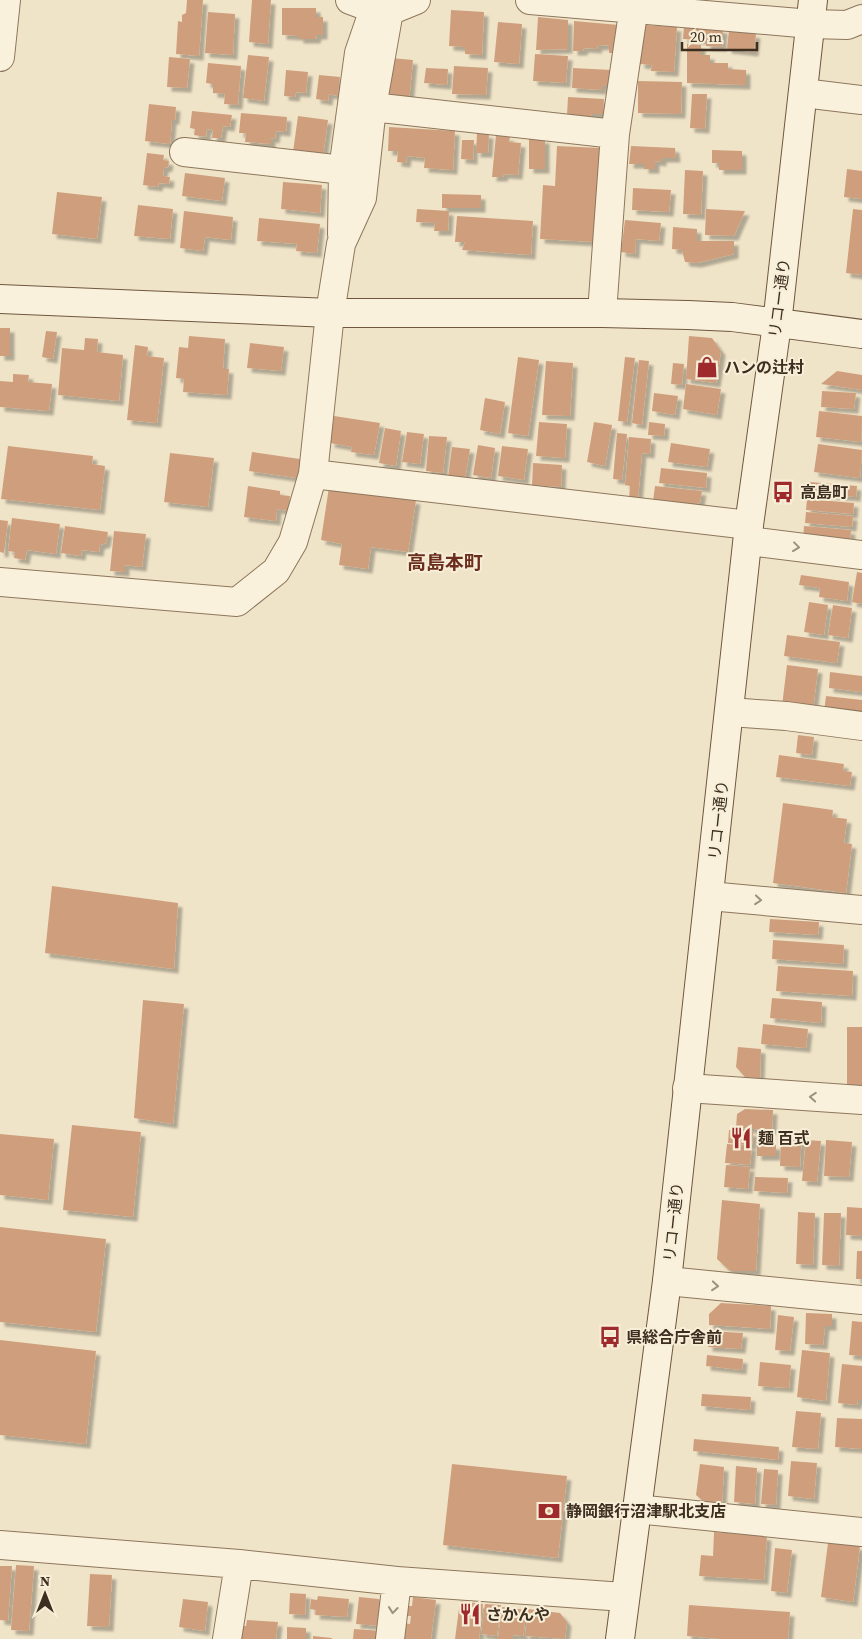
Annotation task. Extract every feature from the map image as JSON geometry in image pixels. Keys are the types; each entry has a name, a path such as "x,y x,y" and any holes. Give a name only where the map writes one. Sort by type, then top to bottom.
{"street":[{"path":"0,57 6,0"},
{"path":"371,7 416,0"},
{"path":"530,0 812,12 847,25 862,19"},
{"path":"602,313 615,134 634,4"},
{"path":"342,244 362,198 372,107 371,7"},
{"path":"0,582 237,602 276,572 293,542 312,474 330,313 342,244 343,170 359,53 371,7"},
{"name":"リコー通り","path":"620,1639 667,1281 748,533 777,324 812,12"},
{"path":"803,93 862,100"},
{"path":"372,107 615,134"},
{"path":"184,152 343,170"},
{"path":"0,299 330,313 602,313 732,317 862,334"},
{"path":"312,474 748,533 862,555"},
{"path":"730,712 786,716 862,726"},
{"path":"709,896 862,910"},
{"path":"687,1088 862,1100"},
{"path":"667,1281 862,1300"},
{"path":"636,1509 862,1532"},
{"path":"0,1546 239,1564 397,1581 624,1598"},
{"path":"227,1639 239,1564"},
{"path":"390,1639 397,1581"}],"building":[{"path":"187,0 203,0 199,56 176,54 178,21 182,22 182,15 186,13"},
{"path":"252,0 271,0 268,44 249,42"},
{"path":"282,8 316,8 316,17 323,17 323,35 317,35 316,39 299,39 299,36 282,35"},
{"path":"451,10 484,12 482,55 465,54 465,47 449,46"},
{"path":"208,12 235,14 233,55 205,53"},
{"path":"538,17 568,20 568,49 536,50"},
{"path":"574,21 619,25 617,53 609,53 609,45 597,46 598,49 584,48 583,51 573,51"},
{"path":"498,22 522,24 519,64 494,62"},
{"path":"643,25 677,27 674,72 651,71 652,65 640,64"},
{"path":"684,26 723,29 722,47 706,46 706,40 683,39"},
{"path":"729,30 756,34 754,52 727,49"},
{"path":"687,44 701,45 701,55 710,55 710,63 728,63 728,69 746,70 746,85 687,83"},
{"path":"535,54 568,56 566,83 533,81"},
{"path":"248,55 269,57 264,101 243,98"},
{"path":"169,57 190,59 187,88 167,87"},
{"path":"391,58 413,60 409,101 388,99"},
{"path":"208,63 241,66 238,105 224,104 225,94 213,93 213,84 206,83"},
{"path":"454,66 488,68 486,95 452,94"},
{"path":"426,68 448,69 447,85 424,83"},
{"path":"573,68 612,70 611,86 602,86 602,90 572,88"},
{"path":"286,70 308,72 306,93 296,92 295,97 284,96"},
{"path":"319,75 340,77 338,96 329,94 328,101 316,99"},
{"path":"638,81 682,82 681,114 638,113"},
{"path":"692,94 707,94 705,129 690,128"},
{"path":"568,97 604,99 603,114 592,114 591,117 567,115"},
{"path":"149,104 176,107 175,120 172,120 170,144 145,141"},
{"path":"192,111 232,115 230,127 223,126 221,138 212,138 213,130 207,129 206,137 194,135 195,129 190,128"},
{"path":"241,113 287,117 286,132 276,131 275,139 271,138 271,144 245,142 246,133 239,133"},
{"path":"298,116 328,120 323,156 293,152"},
{"path":"389,127 455,131 453,170 424,168 425,158 407,156 406,163 397,162 398,151 388,151"},
{"path":"477,133 489,134 488,153 476,153"},
{"path":"496,135 510,137 509,142 521,143 518,175 504,174 503,177 492,177"},
{"path":"529,139 545,139 545,169 529,169"},
{"path":"462,140 474,140 473,160 461,159"},
{"path":"557,146 601,148 596,242 540,239 543,185 555,186"},
{"path":"631,146 675,148 676,158 662,158 662,162 655,161 655,169 644,169 644,164 629,164"},
{"path":"712,150 742,151 742,170 719,170 719,163 712,163"},
{"path":"147,153 164,155 163,160 169,161 168,167 164,168 163,176 170,177 169,184 159,183 158,187 143,185"},
{"path":"847,169 862,171 862,199 844,197"},
{"path":"685,170 703,171 701,215 683,214"},
{"path":"185,173 225,178 222,201 182,196"},
{"path":"283,182 322,185 320,213 281,209"},
{"path":"633,188 671,190 669,212 632,210"},
{"path":"57,192 102,197 97,239 52,234"},
{"path":"442,194 481,195 481,208 442,208"},
{"path":"138,205 173,209 170,239 134,236"},
{"path":"417,209 449,211 448,231 434,231 435,223 416,222"},
{"path":"706,209 745,211 734,236 705,235"},
{"path":"853,209 862,210 862,275 846,273"},
{"path":"184,211 233,217 231,240 205,237 203,251 180,248"},
{"path":"457,216 533,221 531,255 462,250 465,242 455,242"},
{"path":"259,218 320,224 317,253 296,251 297,244 257,241"},
{"path":"625,220 661,223 659,241 636,239 635,254 621,252"},
{"path":"673,227 697,229 697,241 734,241 734,254 697,263 685,262 682,250 672,249"},
{"path":"0,328 10,328 10,356 0,356"},
{"path":"46,331 57,332 53,359 42,357"},
{"path":"189,336 225,339 223,369 229,369 227,395 183,392 184,379 176,378 179,347 188,348"},
{"path":"689,336 712,338 721,351 716,383 686,379"},
{"path":"85,338 98,339 97,352 123,355 119,401 58,395 62,348 84,350"},
{"path":"250,343 284,347 281,371 247,368"},
{"path":"135,345 148,347 147,356 164,358 157,423 127,420"},
{"path":"518,357 539,360 528,436 508,433"},
{"path":"625,357 635,358 627,422 618,421"},
{"path":"639,360 649,361 642,425 632,423"},
{"path":"546,361 573,363 570,416 542,415"},
{"path":"673,363 684,364 682,385 671,384"},
{"path":"837,371 862,375 862,390 821,384"},
{"path":"13,374 29,375 28,382 52,384 49,411 0,407 0,381 13,382"},
{"path":"686,384 721,389 717,415 683,409"},
{"path":"822,391 856,393 854,409 821,407"},
{"path":"654,393 678,396 675,415 652,411"},
{"path":"485,398 505,402 500,434 480,430"},
{"path":"819,411 862,416 861,442 816,437"},
{"path":"334,416 380,423 374,455 351,452 352,447 330,443"},
{"path":"539,422 567,424 565,458 536,456"},
{"path":"594,422 612,425 605,466 587,462"},
{"path":"649,422 665,424 664,436 648,435"},
{"path":"385,428 401,431 396,466 379,463"},
{"path":"407,432 424,434 420,464 402,462"},
{"path":"617,433 627,434 622,480 613,479"},
{"path":"429,436 447,437 443,473 426,471"},
{"path":"629,437 651,439 650,454 642,453 638,499 629,499 630,486 625,485"},
{"path":"671,443 710,449 707,467 668,462"},
{"path":"818,444 862,450 860,478 814,472"},
{"path":"478,445 495,448 491,478 473,475"},
{"path":"8,446 93,456 92,464 105,466 100,510 1,499"},
{"path":"502,446 528,449 524,480 498,476"},
{"path":"452,447 470,449 465,479 448,477"},
{"path":"252,452 300,459 297,478 249,471"},
{"path":"170,453 214,458 208,507 164,502"},
{"path":"533,463 562,465 561,487 532,485"},
{"path":"661,468 707,473 706,488 659,483"},
{"path":"810,482 857,486 856,497 809,493"},
{"path":"248,486 280,491 280,495 290,496 288,511 277,509 276,521 244,517"},
{"path":"655,486 702,491 700,502 693,506 653,501"},
{"path":"329,487 416,500 408,552 371,547 368,569 339,565 342,544 321,540"},
{"path":"807,499 854,503 853,514 806,510"},
{"path":"806,512 853,516 852,527 805,523"},
{"path":"12,518 60,524 56,554 27,550 25,560 14,558 15,552 8,551"},
{"path":"0,520 8,521 4,553 0,552"},
{"path":"65,526 108,532 106,543 100,545 99,552 82,550 81,556 61,553"},
{"path":"804,526 851,530 850,544 803,540"},
{"path":"114,531 146,534 142,567 125,565 125,572 110,571"},
{"path":"857,572 862,573 862,604 852,602"},
{"path":"801,575 849,582 847,601 819,597 820,588 799,585"},
{"path":"809,602 828,605 824,635 804,632"},
{"path":"833,605 852,608 848,638 828,635"},
{"path":"787,635 840,642 837,663 784,656"},
{"path":"787,665 818,669 813,709 782,706"},
{"path":"830,672 862,676 862,692 829,688"},
{"path":"826,696 862,700 862,716 824,712"},
{"path":"798,735 814,737 812,755 796,753"},
{"path":"779,755 844,764 843,771 852,772 850,786 776,777"},
{"path":"783,803 833,810 832,817 847,819 844,843 852,844 846,893 773,883"},
{"path":"52,886 178,903 174,969 45,953"},
{"path":"770,919 819,922 818,935 769,932"},
{"path":"773,940 844,945 843,964 772,959"},
{"path":"778,966 853,971 852,996 776,991"},
{"path":"772,998 822,1002 821,1023 770,1018"},
{"path":"143,1000 184,1004 173,1124 134,1118"},
{"path":"763,1024 808,1029 806,1048 761,1044"},
{"path":"847,1027 862,1027 862,1086 847,1087"},
{"path":"738,1047 761,1049 760,1078 745,1077 736,1067"},
{"path":"745,1109 773,1110 772,1130 736,1128 737,1114"},
{"path":"72,1125 141,1132 133,1217 63,1210"},
{"name":"麺 百式","path":"729,1130 753,1132 752,1145 728,1143"},
{"path":"781,1132 802,1133 800,1167 780,1166"},
{"path":"0,1134 54,1139 48,1200 0,1195"},
{"path":"806,1140 821,1141 817,1182 802,1181"},
{"path":"826,1140 852,1142 849,1177 824,1176"},
{"path":"727,1144 752,1146 750,1165 725,1163"},
{"path":"757,1145 776,1145 776,1156 757,1156"},
{"path":"726,1165 750,1167 748,1189 724,1187"},
{"path":"755,1177 788,1178 787,1193 754,1191"},
{"path":"722,1200 760,1204 756,1271 730,1271 717,1259"},
{"path":"847,1207 862,1208 862,1236 846,1235"},
{"path":"798,1212 815,1213 813,1265 796,1264"},
{"path":"824,1213 841,1213 839,1266 822,1265"},
{"path":"0,1227 106,1239 96,1332 0,1322"},
{"path":"857,1251 862,1251 862,1279 856,1279"},
{"path":"721,1303 771,1306 770,1329 709,1325 709,1314"},
{"path":"806,1313 832,1314 832,1326 825,1326 823,1345 805,1344"},
{"path":"778,1315 794,1317 790,1351 775,1350"},
{"path":"852,1321 862,1322 862,1356 849,1355"},
{"path":"709,1331 743,1333 741,1349 708,1347"},
{"path":"0,1340 96,1351 86,1444 0,1435"},
{"path":"802,1350 830,1353 826,1401 797,1397"},
{"path":"707,1355 743,1359 742,1370 706,1366"},
{"path":"760,1362 791,1365 789,1388 758,1386"},
{"path":"842,1364 862,1366 862,1400 858,1400 857,1405 838,1403"},
{"path":"702,1394 751,1397 750,1410 701,1406"},
{"path":"796,1411 821,1413 818,1449 792,1447"},
{"path":"837,1418 862,1419 862,1449 835,1447"},
{"path":"694,1439 779,1447 778,1460 693,1451"},
{"path":"791,1461 817,1463 814,1499 788,1496"},
{"path":"452,1464 567,1476 558,1558 443,1545"},
{"path":"700,1464 724,1467 722,1505 705,1503 696,1495"},
{"path":"736,1466 757,1468 755,1504 734,1502"},
{"path":"764,1469 778,1470 776,1505 761,1504"},
{"path":"714,1532 767,1536 764,1580 699,1576 701,1555 713,1556"},
{"path":"828,1543 860,1546 853,1602 821,1597"},
{"path":"775,1548 792,1550 787,1593 771,1591"},
{"path":"16,1565 34,1566 29,1631 11,1630"},
{"path":"0,1566 12,1566 8,1621 0,1620"},
{"path":"90,1574 112,1575 109,1627 87,1626"},
{"path":"290,1593 306,1594 305,1615 289,1614"},
{"path":"318,1596 349,1599 347,1617 315,1615 316,1610 310,1609 311,1599 317,1600"},
{"path":"359,1597 379,1599 383,1608 381,1626 356,1624"},
{"path":"413,1597 436,1600 431,1639 402,1639 404,1623 410,1624 411,1616 407,1616 408,1606 412,1606"},
{"path":"183,1599 208,1602 205,1631 179,1627"},
{"path":"460,1601 483,1604 479,1639 455,1639"},
{"path":"485,1604 501,1605 497,1636 481,1634"},
{"path":"689,1605 790,1612 788,1639 720,1639 687,1636"},
{"path":"502,1607 527,1610 523,1636 513,1635 513,1639 498,1639"},
{"path":"528,1609 560,1613 567,1622 565,1639 525,1636"},
{"path":"247,1620 278,1622 276,1639 240,1639 242,1626 246,1626"},
{"path":"287,1627 306,1628 306,1639 287,1639"},
{"path":"354,1629 382,1631 381,1639 353,1639"},
{"path":"313,1636 332,1638 332,1639 313,1639"}],"place":[{"name":"ハンの辻村","path":"707,367"},
{"name":"高島町","path":"783,492"},
{"name":"麺 百式","path":"741,1138"},
{"name":"県総合庁舎前","path":"610,1337"},
{"name":"静岡銀行沼津駅北支店","path":"549,1511"},
{"name":"さかんや","path":"470,1614"}],"district":[{"name":"高島本町","path":"445,562"}]}
